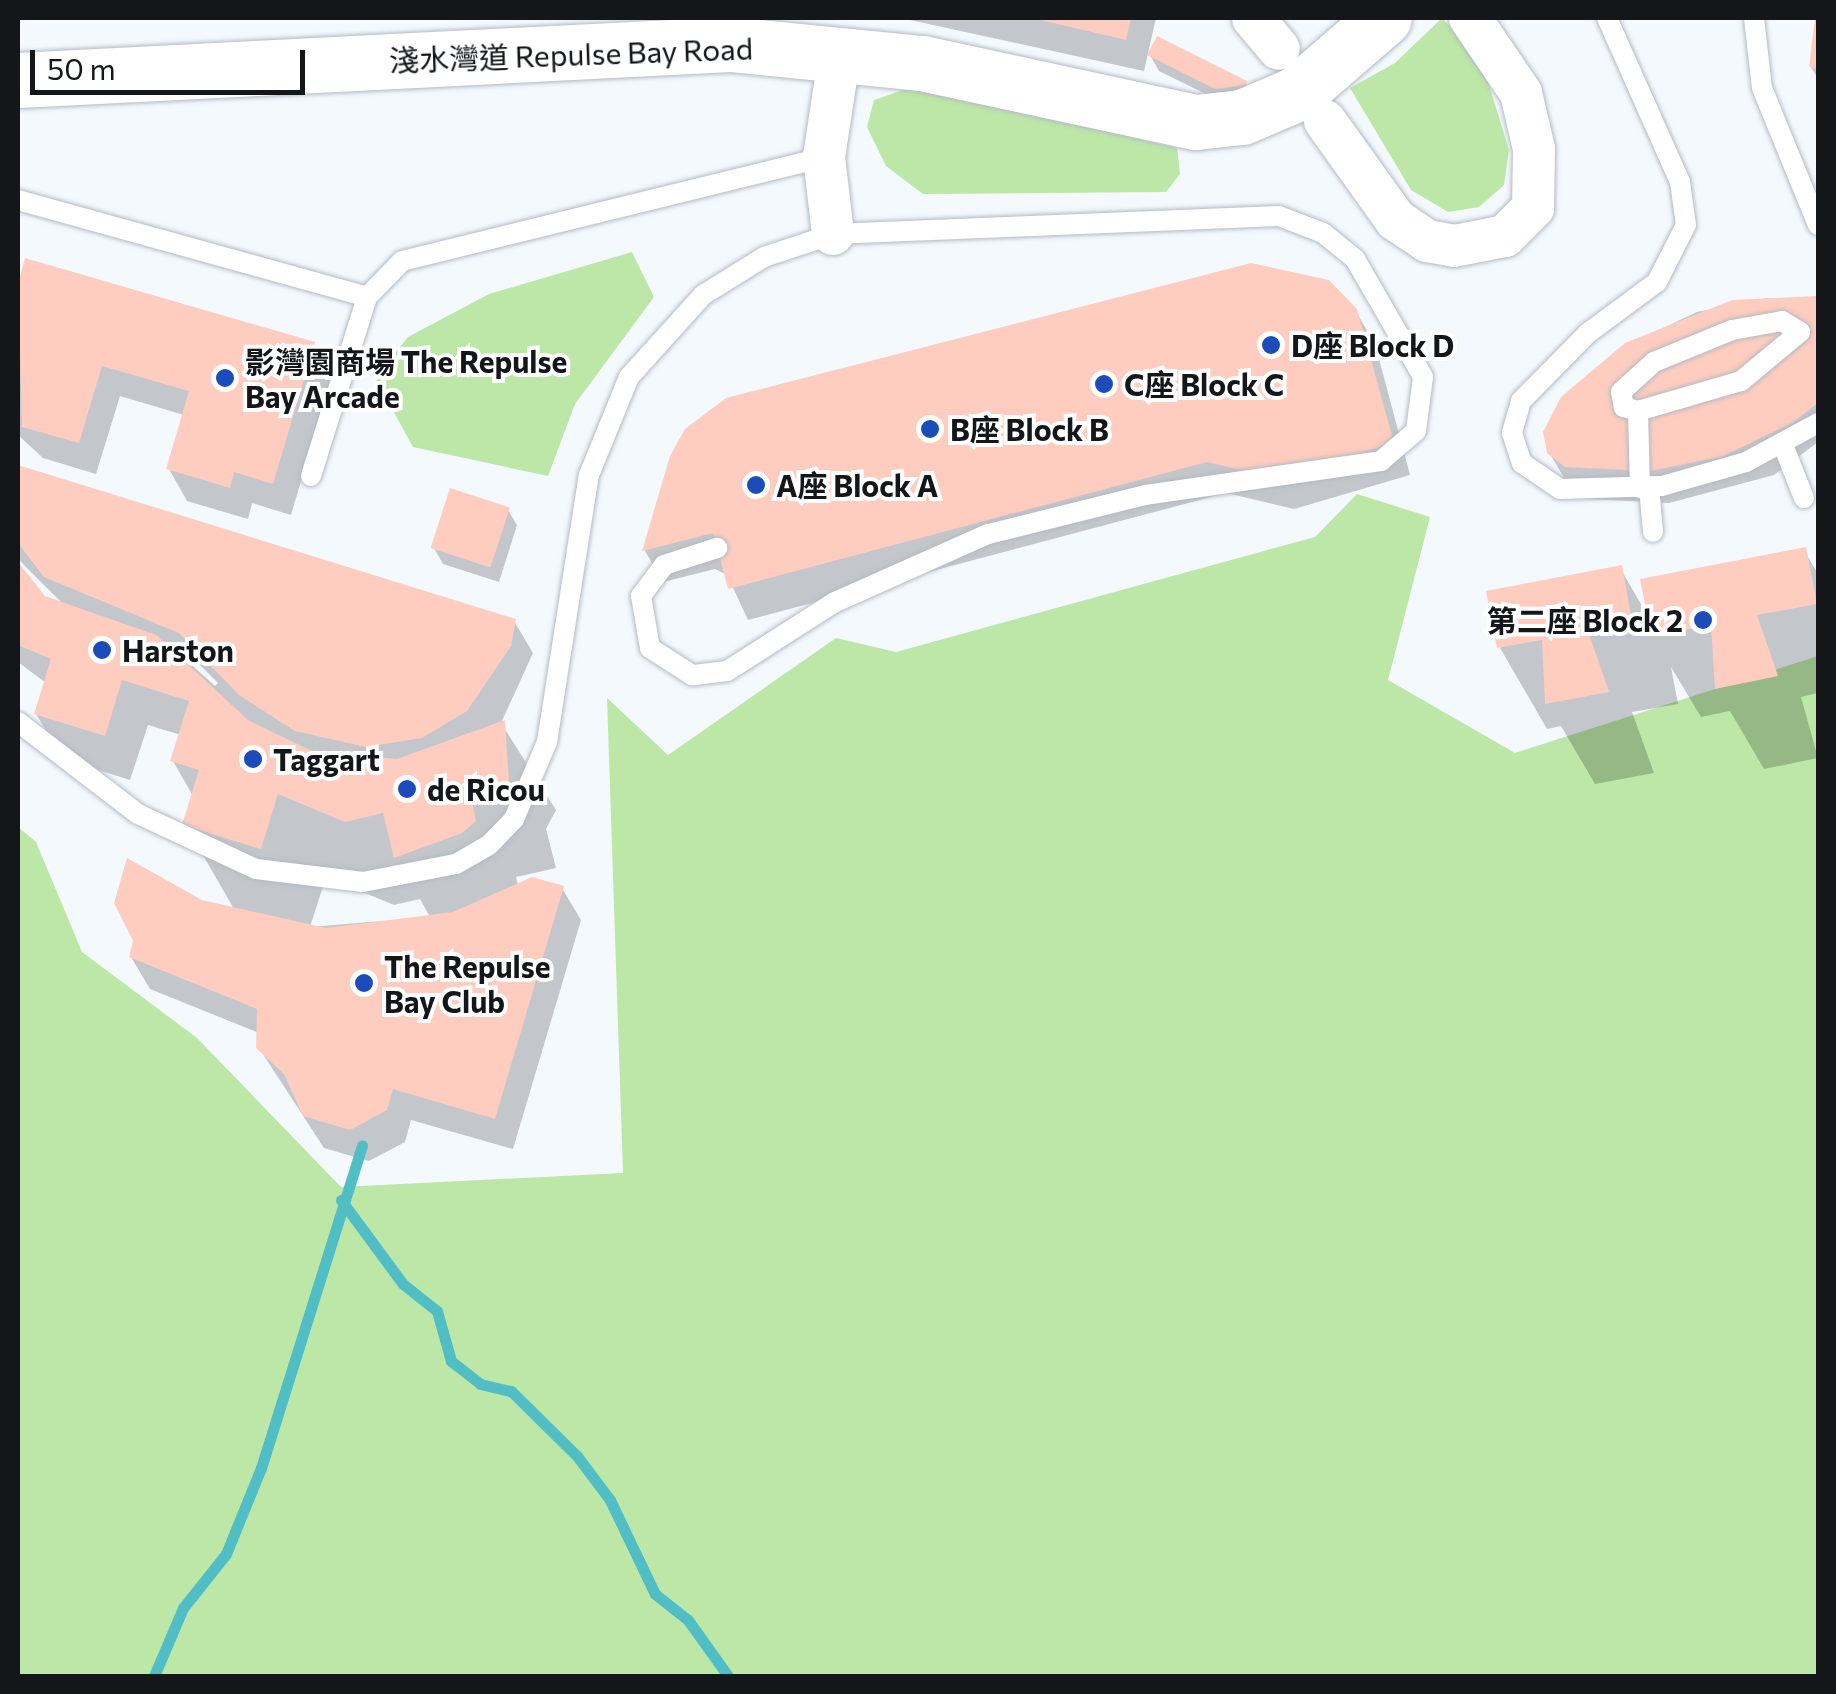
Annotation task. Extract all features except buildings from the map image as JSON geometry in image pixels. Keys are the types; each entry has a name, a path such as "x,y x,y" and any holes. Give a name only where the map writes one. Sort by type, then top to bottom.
{"main road":[{"name":"淺水灣道 Repulse Bay Road","path":"18,80 736,30 1196,122 1242,117 1296,94 1384,18"}],"street":[{"path":"1324,121 1396,220 1426,240 1482,244 1515,229 1532,208 1534,149 1521,93 1470,18"},
{"path":"833,234 824,157 840,53"}],"lane":[{"path":"1607,18 1680,182 1684,236 1657,282 1542,376 1522,401 1512,432 1522,464 1545,484 1644,488 1783,445 1818,423"},
{"path":"1754,18 1762,88 1818,225"},
{"path":"310,476 366,296 402,262 824,157"},
{"path":"18,200 366,296"},
{"path":"18,722 138,814 256,869 362,882 456,864 514,819 533,784 589,475 629,376 703,294 764,257 833,234 1279,216 1340,245 1376,285 1423,377 1423,413 1408,444 1366,465 1145,495 988,534 835,602 727,671 692,676 650,648 641,596 664,566 717,548"},
{"path":"1782,321 1800,332 1741,380 1638,411 1624,407 1620,392 1654,362 1745,327 1782,321"},
{"path":"1638,411 1644,488 1653,532"},
{"path":"1783,445 1804,498"}],"green space":[{"path":"1442,18 1481,59 1509,150 1504,185 1479,207 1448,212 1411,190 1350,88 1395,63"},
{"path":"915,86 1177,148 1180,174 1166,192 923,194 886,166 867,127 874,100"},
{"path":"632,252 654,297 575,404 548,476 413,447 375,378 408,337 489,294"},
{"path":"1357,494 1430,517 1388,680 1515,753 1818,656 1818,1676 18,1676 18,827 36,842 82,952 197,1038 341,1187 623,1173 607,698 668,755 836,638 896,652 1315,537"}],"waterway":[{"path":"154,1676 183,1608 226,1554 261,1468 362,1145"},
{"path":"341,1200 403,1284 437,1311 451,1361 480,1384 511,1391 577,1456 610,1500 655,1594 688,1620 728,1676"}],"place":[{"name":"D座 Block D","path":"1271,345"},
{"name":"影灣園商場 The Repulse Bay Arcade","path":"225,378"},
{"name":"C座 Block C","path":"1104,384"},
{"name":"B座 Block B","path":"930,429"},
{"name":"A座 Block A","path":"756,485"},
{"name":"第二座 Block 2","path":"1703,620"},
{"name":"Harston","path":"102,650"},
{"name":"Taggart","path":"253,759"},
{"name":"de Ricou","path":"407,789"},
{"name":"The Repulse Bay Club","path":"364,983"}]}
